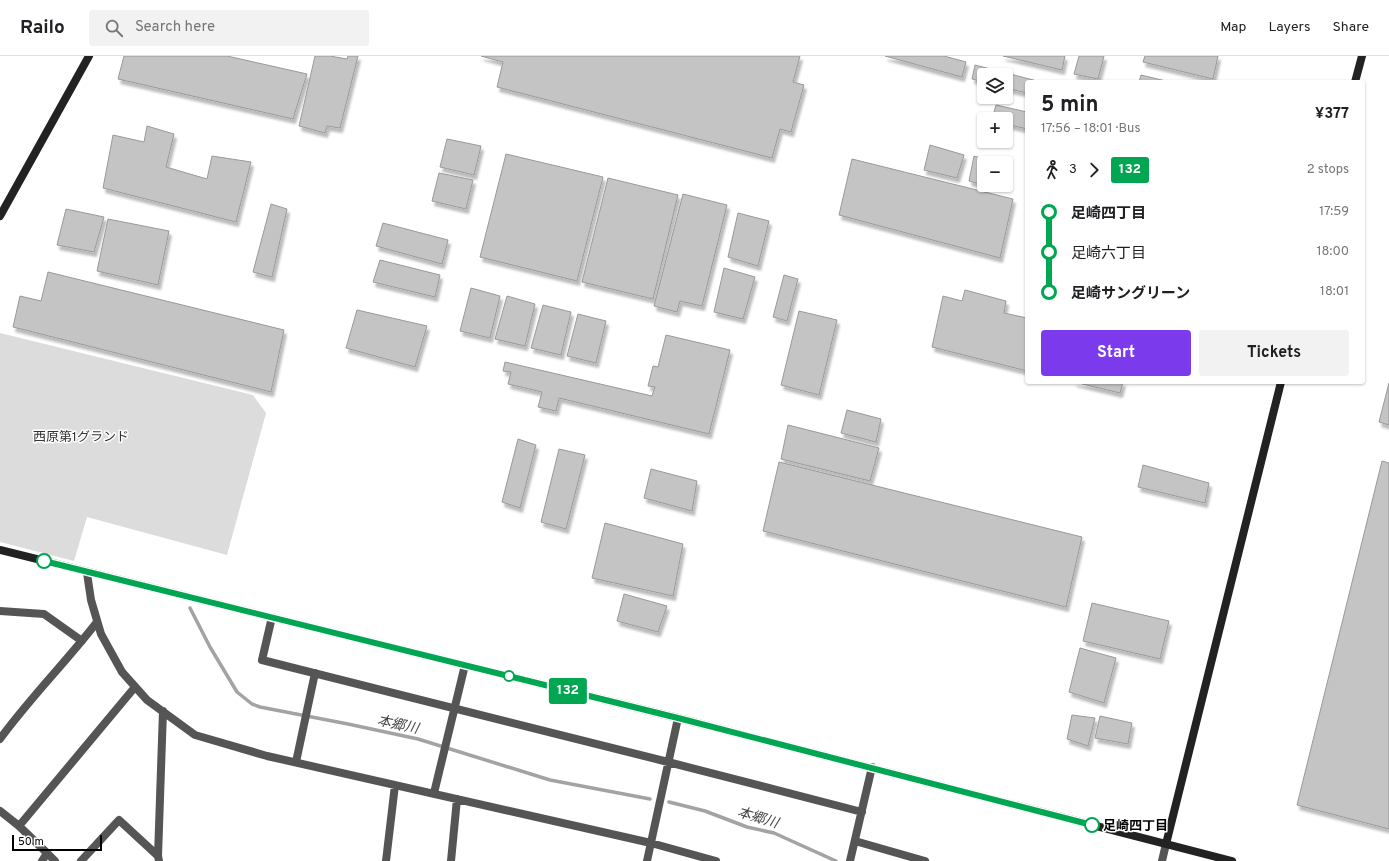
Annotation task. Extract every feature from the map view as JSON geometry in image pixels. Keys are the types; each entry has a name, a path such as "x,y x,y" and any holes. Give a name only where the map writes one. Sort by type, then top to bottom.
{"street":[{"path":"0,216 88,56"},
{"path":"1356,80 1362,56"},
{"path":"1162,861 1281,384"},
{"path":"0,550 87,573 272,617 678,718 1232,861"},
{"path":"87,573 91,600 101,634 122,672 147,700 195,735 267,756 651,843 712,860"},
{"path":"0,611 44,614 82,641"},
{"path":"272,617 262,660 862,812"},
{"path":"0,739 14,720 97,622"},
{"path":"434,793 465,665"},
{"path":"296,762 315,673"},
{"path":"18,826 135,686"},
{"path":"159,859 163,712"},
{"path":"647,861 678,718"},
{"path":"850,858 872,767"},
{"path":"386,861 395,785"},
{"path":"451,861 457,799"},
{"path":"0,811 55,861"},
{"path":"81,861 119,820 159,859"},
{"path":"855,841 925,861"},
{"path":"42,861 47,853"}],"green space":[{"name":"西原第1グランド","path":"0,333 253,395 266,413 227,555 87,517 74,561 0,542"}],"building":[{"path":"124,56 227,56 307,74 293,119 118,79"},
{"path":"315,56 330,56 347,59 348,56 358,56 340,128 327,126 325,133 299,126"},
{"path":"481,56 800,56 793,82 804,85 791,132 780,129 772,158 497,87 503,62"},
{"path":"885,56 944,56 966,62 962,77"},
{"path":"1003,56 1065,56 1062,70"},
{"path":"1079,56 1104,56 1098,79 1074,74"},
{"path":"1145,56 1218,56 1213,79 1143,62"},
{"path":"975,65 987,68 977,68 977,80 972,79"},
{"path":"1013,75 1033,80 1025,80 1025,93 1013,90"},
{"path":"1141,75 1162,80 1140,80"},
{"path":"996,105 1025,112 1025,129 1013,126 1013,112 994,112"},
{"path":"147,126 174,134 166,167 207,179 212,156 251,162 236,222 103,188 113,135 144,142"},
{"path":"447,139 481,146 474,175 440,167"},
{"path":"930,145 964,155 957,178 924,170"},
{"path":"506,154 603,177 577,281 480,257"},
{"path":"974,156 977,157 977,183 969,181"},
{"path":"852,159 977,190 977,192 985,192 1013,199 1000,258 839,215"},
{"path":"439,173 473,180 466,209 432,201"},
{"path":"608,178 678,195 653,299 582,282"},
{"path":"683,194 727,205 702,306 680,301 677,312 654,306"},
{"path":"271,204 287,209 272,277 253,272"},
{"path":"66,209 104,217 94,252 57,245"},
{"path":"738,213 769,221 758,266 728,257"},
{"path":"108,219 169,231 158,285 97,271"},
{"path":"383,223 448,240 442,264 376,246"},
{"path":"380,260 440,275 435,297 373,282"},
{"path":"724,268 755,277 743,319 714,312"},
{"path":"48,272 284,330 271,392 13,327 20,296 41,301"},
{"path":"784,275 798,279 787,321 773,317"},
{"path":"471,288 500,296 490,338 460,331"},
{"path":"965,290 1006,301 1004,313 1025,318 1025,370 932,347 943,296 962,301"},
{"path":"507,296 535,304 525,346 495,339"},
{"path":"543,305 571,312 561,355 531,348"},
{"path":"357,310 427,326 415,367 346,348"},
{"path":"799,311 837,320 819,395 781,385"},
{"path":"578,314 606,321 596,363 567,356"},
{"path":"666,335 730,350 709,434 559,398 556,411 538,407 542,392 508,384 511,372 503,371 505,362 652,396 655,387 648,386 653,366 658,367"},
{"path":"1389,383 1389,425 1379,422"},
{"path":"1082,384 1122,384 1120,393"},
{"path":"847,410 881,419 876,442 841,433"},
{"path":"788,425 879,448 870,481 781,459"},
{"path":"518,439 536,445 520,508 502,502"},
{"path":"559,449 585,455 566,529 541,522"},
{"path":"1382,461 1389,463 1389,829 1297,805"},
{"path":"779,462 1082,537 1066,607 763,531"},
{"path":"1143,465 1209,483 1205,503 1138,487"},
{"path":"651,469 697,481 692,511 644,498"},
{"path":"605,523 683,544 673,596 592,578"},
{"path":"624,594 667,606 658,632 617,621"},
{"path":"1092,603 1169,621 1160,659 1083,641"},
{"path":"1080,648 1116,658 1104,703 1069,692"},
{"path":"1072,715 1095,718 1088,746 1067,739"},
{"path":"1100,716 1132,723 1128,744 1095,738"}],"waterway":[{"name":"本郷川","path":"190,608 210,647 237,692 252,704 260,707 418,739 550,780 650,799"},
{"name":"本郷川","path":"669,802 705,811 747,827 774,833 836,861"}],"bus line":[{"name":"132","path":"44,561 87,573 436,657 872,767 1092,825"}],"place":[{"name":"足崎四丁目","path":"1092,825"}]}
